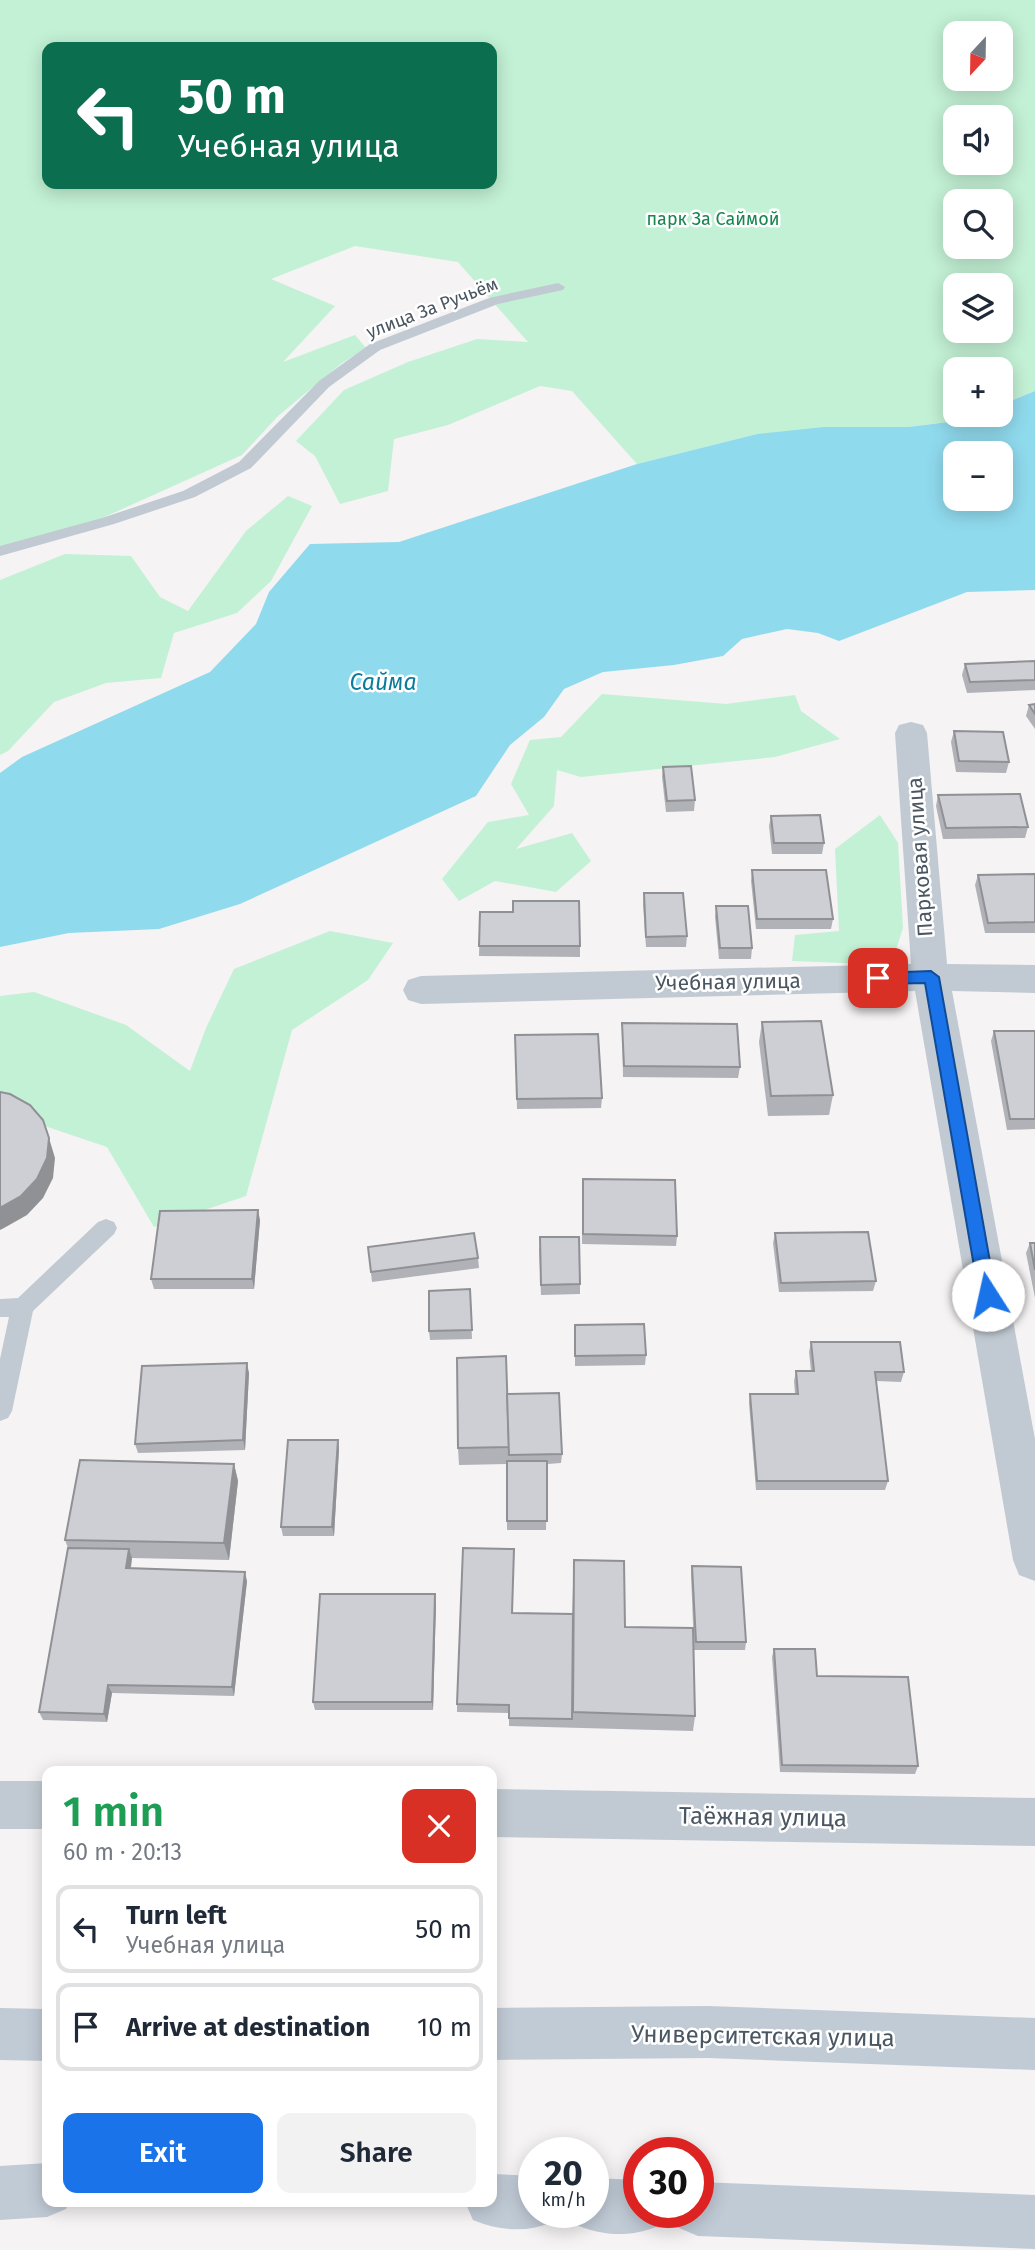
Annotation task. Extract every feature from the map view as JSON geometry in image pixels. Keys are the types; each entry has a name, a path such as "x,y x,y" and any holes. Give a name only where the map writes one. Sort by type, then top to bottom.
{"main road":[{"name":"Университетская улица","path":"497,2034 708,2032 1035,2043"},
{"path":"0,2034 42,2035"},
{"path":"0,2193 42,2190"},
{"path":"497,2201 518,2202"},
{"path":"714,2210 1035,2222"}],"street":[{"name":"Парковая улица","path":"911,733 925,930 931,977 1035,1560"},
{"name":"Учебная улица","path":"421,990 931,977 1035,979"},
{"path":"0,1805 42,1805"},
{"name":"Таёжная улица","path":"497,1813 1035,1822"}],"lane":[{"name":"улица За Ручьём","path":"0,551 108,521 189,494 244,465 324,384 375,347 494,301 558,287"},
{"path":"0,1410 11,1308 106,1228"}],"green space":[{"name":"парк За Саймой","path":"0,0 1035,0 1035,391 1013,400 1013,357 943,357 943,423 908,427 757,434 637,464 572,391 540,386 448,425 394,439 388,491 340,504 315,456 296,441 344,390 408,362 477,339 528,342 458,262 355,246 271,279 335,306 283,362 355,335 366,348 342,363 278,416 242,455 78,529 0,548"},
{"path":"288,496 312,506 271,581 237,613 174,633 161,678 106,683 54,702 8,751 0,755 0,580 65,554 131,556 160,597 188,611 246,531"},
{"path":"602,694 726,704 795,695 801,711 840,739 775,757 581,777 557,770 554,806 516,849 572,833 591,861 556,892 495,881 459,901 442,879 488,822 529,815 511,784 530,740 561,737"},
{"path":"880,815 898,843 903,928 891,965 792,961 795,935 839,931 835,849"},
{"path":"330,931 393,943 368,980 292,1030 246,1196 154,1227 107,1147 6,1113 0,1114 0,996 34,992 126,1025 190,1071 206,1028 234,969"}],"water":[{"name":"Сайма","path":"1035,391 1035,590 967,592 839,641 818,633 787,629 742,639 723,656 674,665 603,672 564,689 544,717 510,745 476,796 240,904 159,929 69,933 0,947 0,773 22,757 210,672 256,624 269,592 310,544 399,542 637,464 757,434 824,427 908,427 943,423 943,427 1013,427 1013,400"}],"building":[{"path":"1035,661 1035,680 970,682 965,664"},
{"path":"954,731 1003,732 1009,762 959,761"},
{"path":"691,766 695,800 667,801 663,767"},
{"path":"1020,794 1028,827 946,828 938,795"},
{"path":"820,815 824,843 774,843 771,816"},
{"path":"752,870 826,870 833,919 757,919"},
{"path":"1035,874 1035,922 988,923 978,875"},
{"path":"644,893 683,893 687,936 646,937"},
{"path":"513,901 579,901 580,946 479,946 480,912 513,912"},
{"path":"716,906 748,906 752,948 720,948"},
{"path":"821,1021 833,1095 771,1096 762,1022"},
{"path":"622,1023 737,1024 740,1067 624,1066"},
{"path":"994,1031 1035,1031 1035,1119 1010,1119"},
{"path":"598,1034 602,1098 517,1099 515,1035"},
{"path":"0,1092 10,1094 30,1105 43,1120 49,1138 47,1158 37,1179 21,1196 0,1208"},
{"path":"583,1179 675,1180 677,1236 583,1234"},
{"path":"258,1210 252,1279 151,1279 160,1211"},
{"path":"868,1232 876,1281 781,1283 775,1233"},
{"path":"474,1233 478,1258 371,1272 368,1247"},
{"path":"540,1237 579,1237 580,1284 541,1285"},
{"path":"1030,1243 1035,1243 1035,1270"},
{"path":"470,1289 472,1330 429,1331 429,1291"},
{"path":"644,1324 646,1355 575,1356 575,1325"},
{"path":"811,1342 900,1342 904,1372 875,1372 888,1481 757,1481 750,1394 798,1394 796,1371 814,1371"},
{"path":"506,1356 509,1447 458,1448 457,1358"},
{"path":"247,1363 243,1440 135,1444 142,1366"},
{"path":"559,1393 562,1454 509,1455 507,1394"},
{"path":"288,1440 338,1440 332,1527 281,1527"},
{"path":"80,1460 234,1464 224,1543 65,1540"},
{"path":"507,1461 547,1461 547,1521 507,1521"},
{"path":"68,1548 129,1549 126,1568 245,1572 232,1687 108,1685 104,1714 39,1712"},
{"path":"463,1548 514,1549 512,1613 573,1614 572,1719 509,1718 509,1705 457,1704"},
{"path":"574,1560 624,1561 625,1627 693,1628 695,1716 573,1712"},
{"path":"692,1566 741,1567 746,1642 696,1642"},
{"path":"320,1594 435,1594 432,1702 313,1702"},
{"path":"774,1649 815,1649 817,1676 908,1677 918,1766 782,1765"}],"route":[{"path":"878,978 931,977 988,1295"}]}
